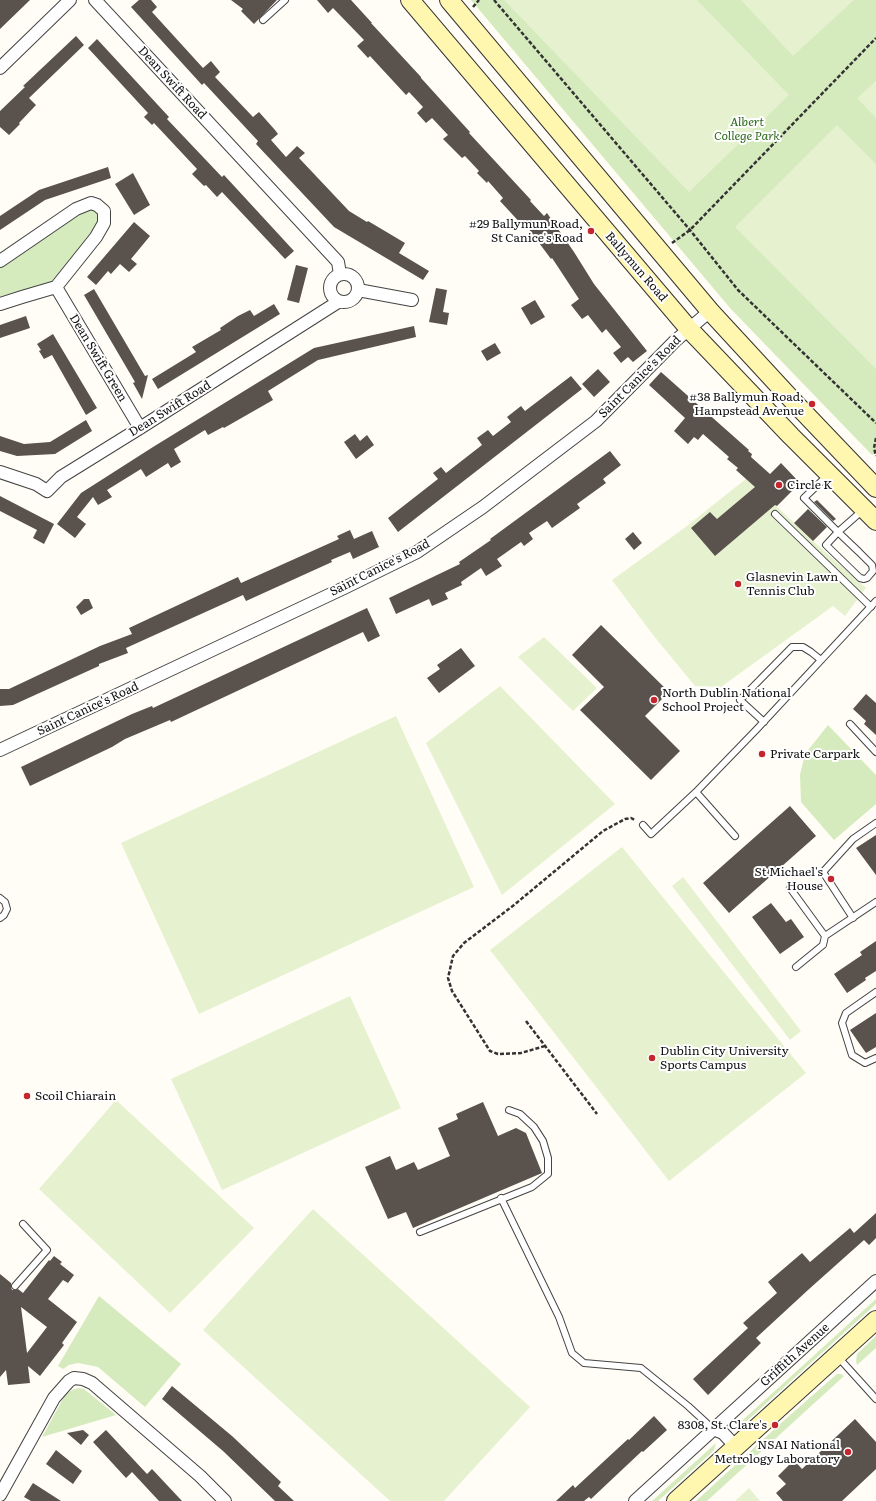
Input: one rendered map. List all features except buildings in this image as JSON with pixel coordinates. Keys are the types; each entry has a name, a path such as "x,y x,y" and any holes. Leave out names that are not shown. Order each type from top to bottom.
{"main road":[{"name":"Ballymun Road","path":"410,0 689,329 829,474 872,509"},
{"path":"450,0 710,311 876,488"},
{"path":"680,1500 876,1320"}],"street":[{"path":"0,68 70,0"},
{"name":"Dean Swift Road","path":"95,0 338,262 340,274"},
{"path":"0,261 76,209 91,203 97,204 104,211 104,223 96,237 56,288 0,304"},
{"path":"340,274 349,275 357,282 357,294 350,302 338,302 331,295 329,289 330,284 333,279 340,274"},
{"name":"Dean Swift Green","path":"56,288 140,428"},
{"path":"358,290 412,300"},
{"name":"Dean Swift Road","path":"0,472 36,484 47,491 61,477 338,302"},
{"name":"Saint Canice's Road","path":"0,750 417,552 483,507 596,421 689,329 710,311"},
{"name":"Griffith Avenue","path":"635,1501 876,1281"},
{"path":"0,1495 54,1398 69,1381 74,1378 83,1379 92,1383 200,1476 225,1501"},
{"path":"714,1429 723,1433 736,1447"}],"lane":[{"path":"263,20 285,0"},
{"path":"829,474 804,498 838,532 872,564 873,571 867,578 860,578 826,545 838,532 872,509"},
{"path":"775,514 870,607"},
{"path":"643,824 651,834 696,792 764,722 876,601"},
{"path":"764,722 740,700 792,647 803,647 820,660"},
{"path":"850,724 876,752"},
{"path":"696,792 735,836"},
{"path":"853,918 823,872 853,839 876,823"},
{"path":"790,888 825,936"},
{"path":"0,898 5,902 7,910 0,918"},
{"path":"796,967 823,945 825,936 876,902"},
{"path":"876,992 846,1013 842,1024 852,1055 865,1063 876,1058"},
{"path":"420,1232 532,1186 548,1174 548,1158 543,1141 530,1123 520,1114 509,1110"},
{"path":"500,1198 559,1317 572,1352 584,1363 641,1368 714,1429"},
{"path":"14,1286 47,1250 23,1224"},
{"path":"837,1356 876,1399"}],"path":[{"path":"472,8 479,0"},
{"path":"494,0 690,230 738,290 876,423"},
{"path":"672,243 690,230 876,38"},
{"path":"876,438 874,448 876,456"},
{"path":"545,1046 521,1053 498,1054 490,1051 452,991 448,978 452,956 464,943 514,906 603,831 625,819 632,818 643,824"},
{"path":"526,1021 597,1114"}],"green space":[{"name":"Albert College Park","path":"471,0 876,0 876,453 872,455 730,308"},
{"path":"504,0 697,0 789,95 689,192"},
{"path":"741,0 854,0 793,56"},
{"path":"876,81 876,118 857,98"},
{"path":"837,125 876,164 876,369 735,227"},
{"path":"101,200 107,205 107,213 95,236 52,281 21,293 0,298 0,257 91,201"},
{"name":"Glasnevin Lawn Tennis Club","path":"747,478 813,541 866,588 845,616 833,606 721,687 695,686 653,635 612,580 683,529"},
{"path":"544,637 597,688 573,711 518,657"},
{"path":"500,686 615,804 502,895 426,743"},
{"path":"396,716 474,887 199,1014 121,843"},
{"path":"828,725 876,775 876,804 834,840 801,802 800,775 805,754"},
{"path":"622,847 806,1073 669,1181 490,950"},
{"path":"683,877 801,1031 790,1040 672,886"},
{"path":"350,996 401,1108 222,1190 171,1079"},
{"path":"116,1100 254,1228 170,1313 39,1189"},
{"path":"313,1209 530,1407 444,1501 390,1501 203,1330"},
{"path":"99,1296 181,1364 145,1407 98,1367 78,1363 69,1365 63,1369 58,1366"},
{"path":"876,1299 876,1304 739,1428 734,1428"},
{"path":"876,1336 876,1348 857,1365 857,1354"},
{"path":"837,1374 844,1376 707,1501 696,1501 780,1424"},
{"path":"79,1388 84,1389 116,1415 42,1437 65,1395 72,1390"},
{"path":"716,1443 714,1450 709,1455 658,1501 652,1501"},
{"path":"749,1488 760,1501 735,1501"}],"place":[{"name":"#29 Ballymun Road, St Canice's Road","path":"591,231"},
{"name":"#38 Ballymun Road, Hampstead Avenue","path":"812,404"},
{"name":"Circle K","path":"779,485"},
{"name":"Glasnevin Lawn Tennis Club","path":"738,584"},
{"name":"North Dublin National School Project","path":"654,700"},
{"name":"Private Carpark","path":"762,754"},
{"name":"St Michael's House","path":"831,879"},
{"name":"Dublin City University Sports Campus","path":"652,1058"},
{"name":"Scoil Chiarain","path":"27,1096"},
{"name":"8308, St. Clare's","path":"775,1425"},
{"name":"NSAI National Metrology Laboratory","path":"848,1452"}]}
